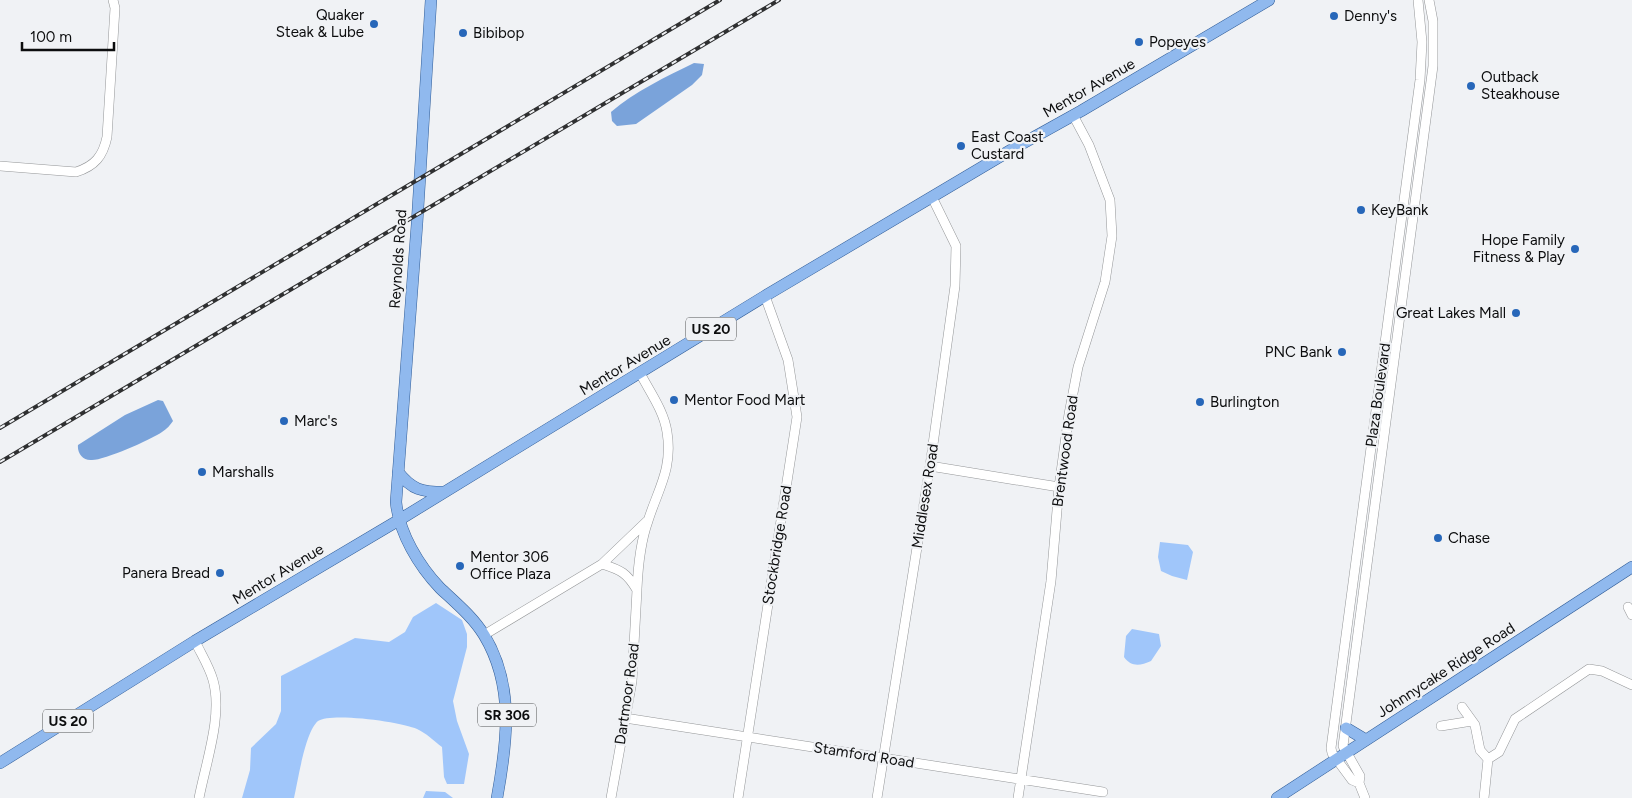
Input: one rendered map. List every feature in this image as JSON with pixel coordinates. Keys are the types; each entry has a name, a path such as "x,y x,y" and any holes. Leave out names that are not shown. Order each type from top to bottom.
{"main road":[{"name":"Mentor Avenue","path":"0,763 195,642 399,520 765,296 1269,0"},
{"name":"Reynolds Road","path":"399,520 396,502 398,472 434,2"},
{"path":"398,472 406,482 415,488 429,492 444,492"},
{"name":"SR 306","path":"399,520 405,535 427,574 461,607 484,635 496,660 504,692 507,739 497,798"},
{"name":"Johnnycake Ridge Road","path":"1277,798 1632,567"},
{"path":"1346,728 1366,740"}],"street":[{"path":"0,166 76,172 96,162 105,148 107,137 115,8 113,0"},
{"name":"Plaza Boulevard","path":"1336,759 1331,748 1420,80 1422,42 1418,0"},
{"name":"Plaza Boulevard","path":"1346,752 1343,746 1433,66 1433,21 1429,0"},
{"name":"Brentwood Road","path":"1018,798 1051,582 1059,487 1069,414 1076,376 1106,282 1112,236 1110,200 1090,145 1073,115"},
{"name":"Middlesex Road","path":"878,798 956,286 956,246 932,197"},
{"name":"Stockbridge Road","path":"738,798 797,417 788,360 765,296"},
{"name":"Dartmoor Road","path":"611,798 634,663 638,569 648,521 665,477 668,442 667,430 661,414 640,373"},
{"path":"930,466 1059,487"},
{"path":"484,635 602,564 648,521"},
{"path":"602,564 621,570 630,578 637,590"},
{"path":"195,642 213,680 217,707 216,720 199,798"},
{"path":"1488,759 1499,752 1515,718 1590,669 1602,671 1632,685"},
{"path":"1462,707 1478,734 1480,750 1488,759 1484,798"},
{"name":"Stamford Road","path":"625,718 1103,792"},
{"path":"1441,726 1472,721"},
{"path":"1346,752 1360,776 1359,783 1365,798"},
{"path":"1336,759 1352,780 1359,783"}],"shaded area":[{"path":"694,63 704,64 702,75 692,85 636,124 617,126 612,121 611,112 620,104 651,85"},
{"path":"158,400 163,401 173,421 164,431 107,457 89,460 81,456 78,451 78,445 125,415"},
{"path":"1160,542 1188,545 1193,552 1187,580 1161,571 1158,557"},
{"path":"436,603 462,620 467,634 467,647 453,701 457,721 469,754 464,784 447,784 444,777 442,747 420,731 409,726 383,721 337,717 325,718 318,721 313,727 306,746 294,798 242,798 250,770 251,748 276,724 281,711 281,676 355,638 389,642 405,632 413,617"},
{"path":"1132,629 1159,634 1161,646 1151,661 1136,665 1130,663 1124,657 1126,636"},
{"path":"426,791 445,792 453,798 423,798"}],"railway":[{"path":"0,428 720,0"},
{"path":"0,462 779,0"}],"place":[{"name":"Denny's","path":"1334,16"},
{"name":"Quaker Steak & Lube","path":"374,24"},
{"name":"Bibibop","path":"463,33"},
{"name":"Popeyes","path":"1139,42"},
{"name":"Outback Steakhouse","path":"1471,86"},
{"name":"East Coast Custard","path":"961,146"},
{"name":"KeyBank","path":"1361,210"},
{"name":"Hope Family Fitness & Play","path":"1575,249"},
{"name":"Great Lakes Mall","path":"1516,313"},
{"name":"PNC Bank","path":"1342,352"},
{"name":"Mentor Food Mart","path":"674,400"},
{"name":"Burlington","path":"1200,402"},
{"name":"Marc's","path":"284,421"},
{"name":"Marshalls","path":"202,472"},
{"name":"Chase","path":"1438,538"},
{"name":"Mentor 306 Office Plaza","path":"460,566"},
{"name":"Panera Bread","path":"220,573"}]}
